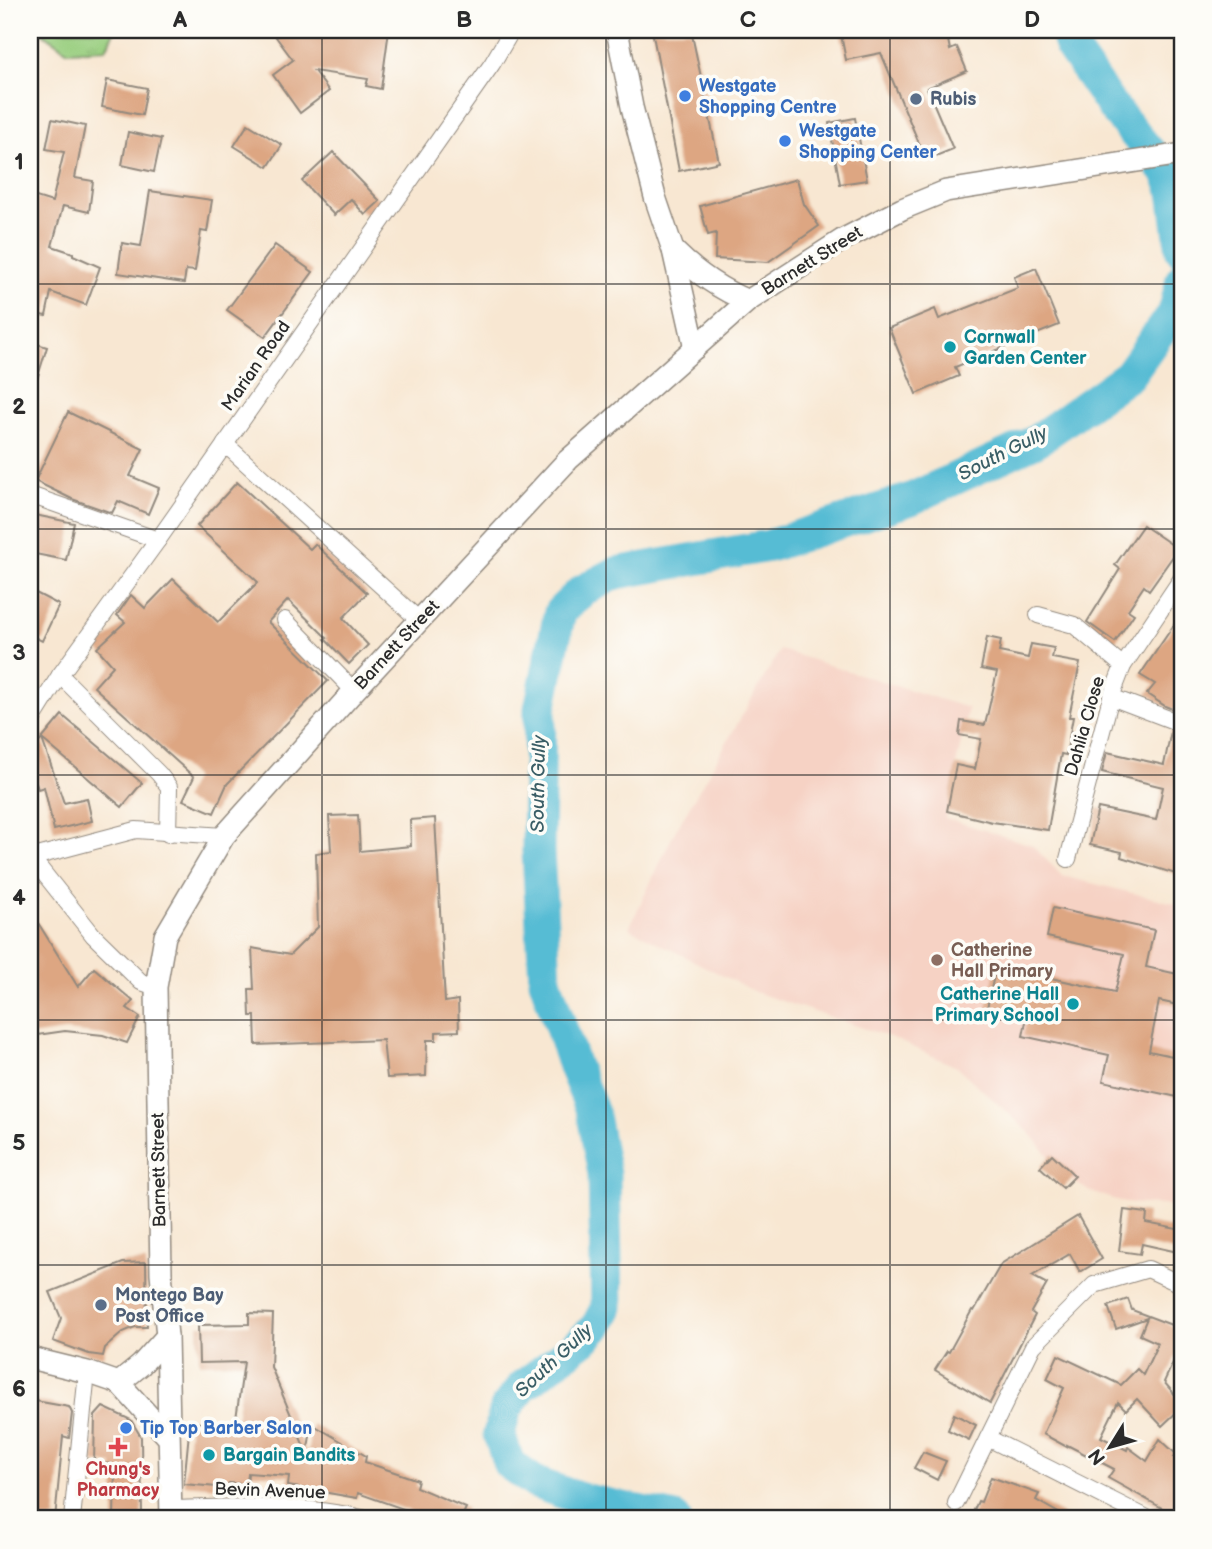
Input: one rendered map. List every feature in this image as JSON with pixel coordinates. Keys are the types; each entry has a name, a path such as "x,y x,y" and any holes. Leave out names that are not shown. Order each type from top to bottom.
{"main road":[{"path":"617,30 632,107 673,250 695,348"},
{"name":"Barnett Street","path":"171,1514 167,1436 167,1336 161,1273 156,987 165,936 224,836 568,460 748,301 842,240 902,209 946,191 1182,154"},
{"path":"673,250 694,271 722,290 748,301"},
{"path":"119,1383 141,1365 167,1336"},
{"path":"30,1358 119,1383 167,1436"}],"street":[{"name":"Marian Road","path":"30,723 60,675 492,64 512,30"},
{"path":"225,444 420,621"},
{"path":"30,495 158,540"},
{"name":"Dahlia Close","path":"1068,859 1111,697 1123,666 1182,578"},
{"path":"1038,615 1074,625 1123,666"},
{"path":"285,620 354,691"},
{"path":"60,675 169,787 168,834"},
{"path":"1111,697 1182,724"},
{"path":"156,987 141,982 93,935 30,855 136,830 224,836"},
{"path":"956,1503 1033,1346 1094,1285 1149,1269 1182,1285"},
{"path":"72,1519 87,1372"},
{"path":"988,1437 1149,1519"},
{"name":"Bevin Avenue","path":"171,1514 259,1506 310,1515 342,1513 366,1519"}],"shaded area":[{"name":"Catherine Hall Primary","path":"780,650 968,708 945,818 1032,845 1062,876 1182,905 1182,1206 1125,1203 1091,1192 1066,1177 1031,1134 957,1067 890,1037 755,992 629,928 673,835"}],"green space":[{"path":"38,30 115,30 106,49 68,51"}],"building":[{"path":"284,30 389,30 381,89 366,86 368,79 314,71 329,91 300,113 273,75 293,60 276,37"},
{"name":"Westgate Shopping Centre","path":"652,30 691,30 719,162 679,171"},
{"path":"840,30 946,30 950,50 957,47 967,71 927,88 953,149 926,160 881,53 846,60"},
{"path":"107,80 147,88 142,115 102,107"},
{"path":"855,118 867,180 840,184 829,123"},
{"path":"52,119 85,126 75,178 93,181 89,212 63,206 52,246 100,267 86,305 51,292 46,316 30,313 30,195 52,202 64,152 46,149"},
{"path":"248,124 282,145 268,167 234,146"},
{"path":"128,132 161,139 154,172 122,165"},
{"path":"333,152 380,201 365,215 351,199 334,215 302,181"},
{"path":"797,179 804,204 819,226 768,262 715,259 716,233 708,235 700,206"},
{"path":"150,191 212,200 207,232 201,231 195,271 186,270 184,283 118,273 122,243 141,246"},
{"path":"275,245 313,272 265,337 227,310"},
{"name":"Cornwall Garden Center","path":"1036,268 1059,325 955,367 959,376 916,394 889,328 935,309 939,319 1018,288 1014,277"},
{"path":"30,342 47,347 33,392 30,391"},
{"path":"68,412 143,449 130,476 159,488 148,514 118,501 112,513 72,499 35,481"},
{"path":"237,482 310,549 315,544 367,593 343,618 368,645 349,664 288,600 268,622 328,681 227,784 214,813 183,800 194,777 94,687 113,666 97,648 125,622 117,615 131,595 145,608 173,579 218,622 258,582 197,526"},
{"path":"30,514 74,523 66,560 30,553"},
{"path":"1143,525 1178,549 1149,590 1144,586 1128,610 1134,614 1115,642 1087,622 1120,569 1115,565"},
{"path":"30,590 59,605 42,641 30,635"},
{"path":"1182,613 1182,713 1147,694 1155,684 1140,675"},
{"path":"987,637 1001,640 999,652 1028,658 1031,644 1054,648 1052,658 1080,663 1069,717 1073,717 1066,755 1061,754 1048,830 992,822 947,811 956,765 975,769 981,739 959,735 961,721 985,725 997,672 981,669"},
{"path":"62,715 142,783 122,807 42,739"},
{"path":"1171,731 1182,734 1182,876 1121,857 1122,852 1090,845 1098,808 1156,820 1163,787 1102,772 1107,752 1164,765"},
{"path":"42,739 64,803 87,798 92,821 54,830 44,787 38,789 30,765 30,754"},
{"path":"358,815 360,851 411,846 410,820 435,818 445,1002 458,1000 459,1031 436,1032 436,1040 427,1040 426,1076 387,1078 383,1040 256,1045 255,1016 250,1016 249,989 254,989 252,948 290,955 318,927 316,853 331,851 329,816"},
{"name":"Catherine Hall Primary School","path":"1053,908 1154,930 1146,967 1182,975 1182,1006 1159,1001 1149,1051 1182,1058 1182,1098 1103,1081 1109,1055 1023,1036 1027,1017 987,1008 996,966 1115,992 1124,954 1047,937"},
{"path":"30,910 78,987 94,968 133,1001 127,1008 140,1017 127,1043 103,1035 65,1031 30,1036"},
{"path":"1052,1154 1075,1176 1063,1188 1040,1167"},
{"path":"1124,1210 1147,1213 1146,1223 1182,1230 1182,1253 1142,1244 1140,1254 1119,1251"},
{"path":"1078,1216 1102,1259 1080,1272 1070,1254 1032,1276 1047,1284 1031,1312 1035,1315 990,1403 935,1370 947,1351 949,1352 1001,1264"},
{"name":"Montego Bay Post Office","path":"146,1262 147,1327 135,1327 123,1332 105,1348 103,1356 89,1354 53,1341 61,1318 50,1292 123,1263"},
{"path":"1128,1299 1132,1310 1182,1329 1182,1343 1164,1382 1182,1403 1182,1407 1162,1426 1137,1399 1126,1410 1118,1402 1101,1437 1127,1450 1128,1447 1147,1461 1160,1439 1176,1454 1174,1457 1182,1461 1182,1519 1108,1478 1114,1469 1043,1434 1064,1388 1047,1379 1058,1355 1121,1385 1137,1369 1143,1375 1158,1343 1140,1335 1147,1318 1116,1329 1108,1306"},
{"path":"249,1313 273,1314 271,1367 307,1454 312,1424 366,1456 365,1462 418,1480 416,1487 466,1508 461,1519 432,1519 358,1493 357,1498 288,1486 289,1476 248,1473 247,1484 229,1483 228,1488 184,1484 190,1422 235,1426 244,1362 199,1363 198,1325 249,1324"},
{"path":"30,1400 69,1407 72,1413 69,1438 63,1436 55,1519 30,1519"},
{"path":"103,1407 131,1420 141,1437 142,1516 135,1516 135,1519 114,1519 113,1464 94,1463 95,1416"},
{"path":"954,1414 976,1425 969,1440 948,1430"},
{"path":"923,1452 946,1461 937,1480 914,1468"},
{"path":"991,1477 1039,1494 1036,1500 1069,1519 970,1519 978,1501 981,1502"}],"waterway":[{"name":"South Gully","path":"1065,30 1070,46 1110,104 1168,174 1174,191 1182,251"},
{"name":"South Gully","path":"675,1519 581,1499 536,1483 509,1464 499,1434 506,1408 523,1386 582,1341 597,1326 607,1307 604,1174 592,1110 545,980 538,851 540,709 560,612 582,591 616,573 769,546 911,499 1036,441 1129,375 1175,310 1182,279"}],"place":[{"name":"Westgate Shopping Centre","path":"685,96"},
{"name":"Rubis","path":"916,99"},
{"name":"Westgate Shopping Center","path":"785,141"},
{"name":"Cornwall Garden Center","path":"950,347"},
{"name":"Catherine Hall Primary","path":"937,960"},
{"name":"Catherine Hall Primary School","path":"1073,1004"},
{"name":"Montego Bay Post Office","path":"101,1305"},
{"name":"Tip Top Barber Salon","path":"126,1428"},
{"name":"Chung's Pharmacy","path":"118,1447"},
{"name":"Bargain Bandits","path":"209,1455"}]}
